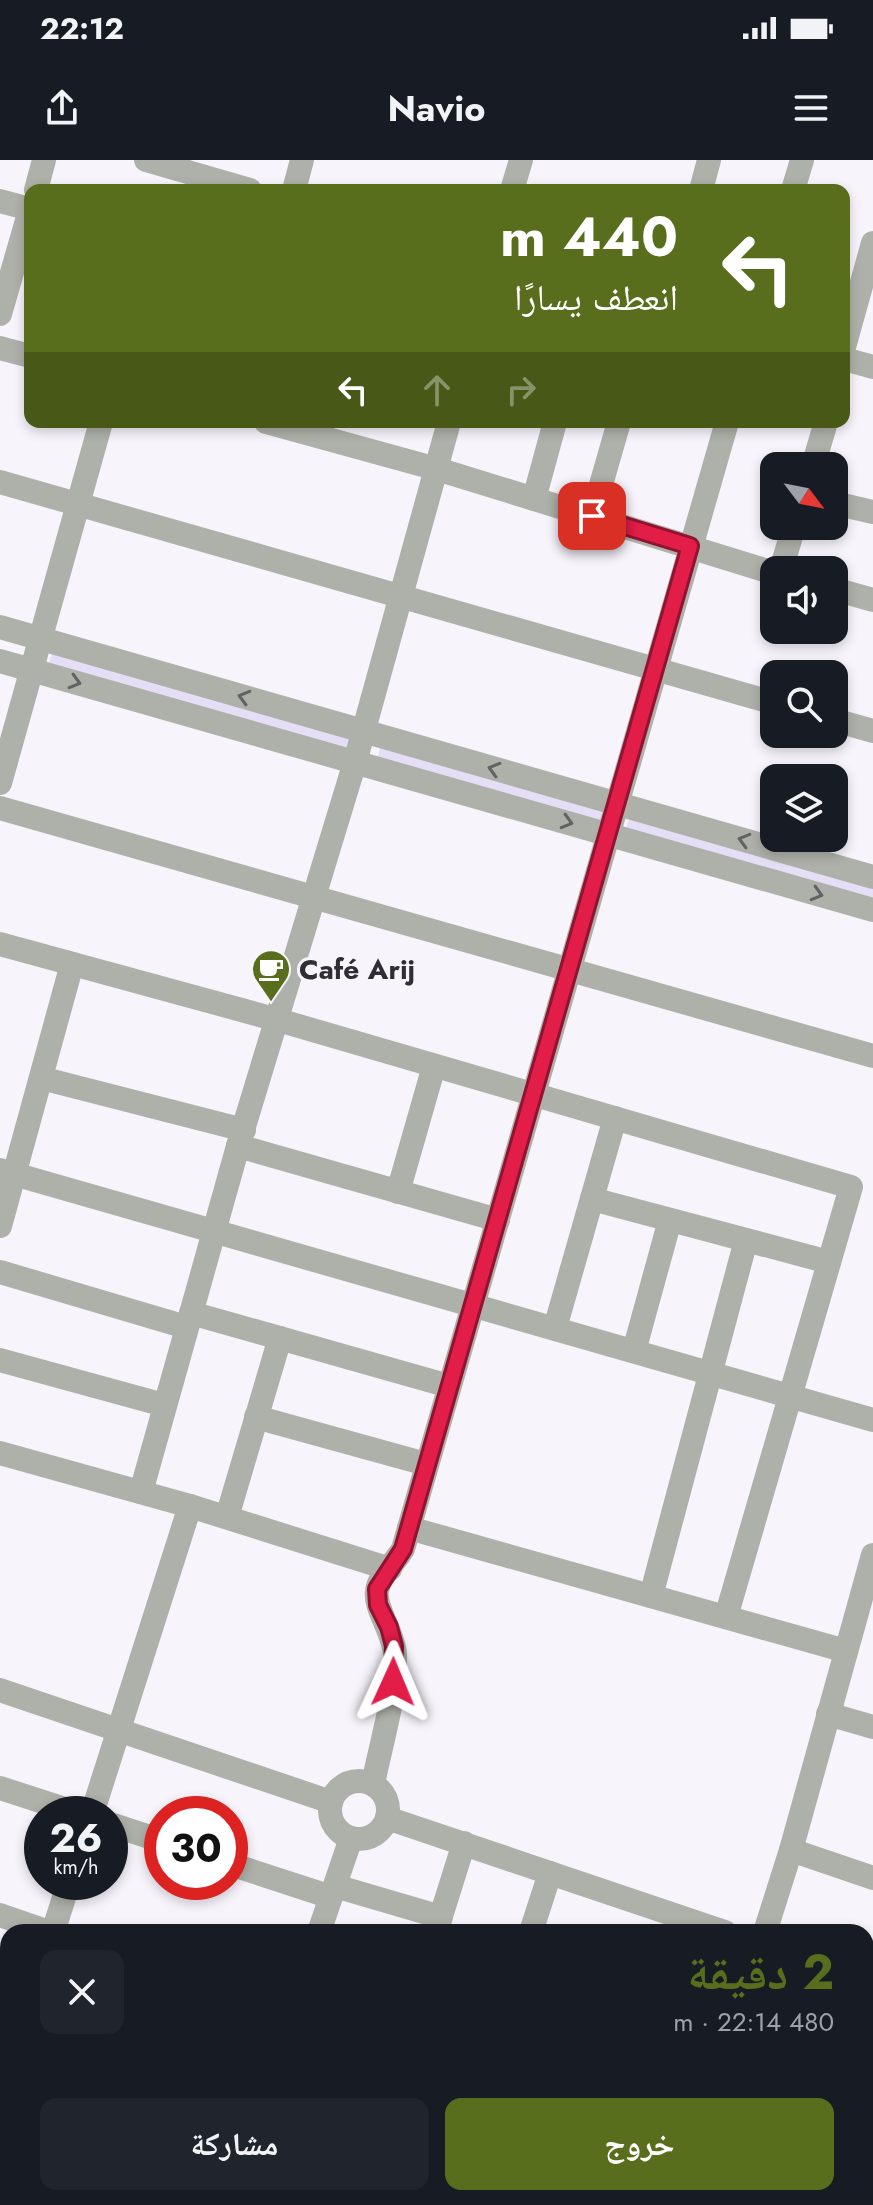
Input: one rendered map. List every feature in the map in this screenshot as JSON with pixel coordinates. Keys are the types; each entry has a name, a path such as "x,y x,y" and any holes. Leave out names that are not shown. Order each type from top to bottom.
{"street":[{"path":"38,184 44,160"},
{"path":"146,160 172,173 222,184"},
{"path":"296,184 302,160"},
{"path":"514,184 520,160"},
{"path":"703,184 709,160"},
{"path":"795,184 802,160"},
{"path":"0,201 24,208"},
{"path":"0,314 24,231"},
{"path":"850,325 873,243"},
{"path":"0,348 24,354"},
{"path":"850,361 873,367"},
{"path":"0,783 99,428"},
{"path":"288,428 437,469 760,568"},
{"path":"141,1492 241,1138 355,762 447,428"},
{"path":"534,499 553,428"},
{"path":"592,516 617,428"},
{"path":"373,1784 394,1669 392,1636 376,1597 380,1581 403,1549 725,428"},
{"path":"817,452 824,428"},
{"path":"0,482 760,699"},
{"path":"848,506 873,512"},
{"path":"848,593 873,600"},
{"path":"0,627 873,877"},
{"path":"0,661 873,910"},
{"path":"848,724 873,731"},
{"path":"0,808 873,1056"},
{"path":"0,944 278,1020 862,1190 829,1262 726,1617"},
{"path":"0,1226 7,1172 41,1078 72,964"},
{"path":"398,1192 434,1066"},
{"path":"41,1078 241,1138 398,1192 498,1220"},
{"path":"555,1328 615,1118"},
{"path":"7,1172 873,1420"},
{"path":"592,1199 829,1262"},
{"path":"634,1351 670,1220"},
{"path":"651,1596 746,1240"},
{"path":"0,1272 188,1320 280,1338 449,1386"},
{"path":"227,1517 280,1338"},
{"path":"0,1360 164,1405"},
{"path":"256,1417 426,1464"},
{"path":"0,1453 227,1517 390,1569"},
{"path":"98,1796 190,1506"},
{"path":"409,1528 846,1651"},
{"path":"768,1924 871,1568"},
{"path":"0,1690 331,1802"},
{"path":"828,1714 873,1727"},
{"path":"349,1782 373,1784 387,1800 384,1827 369,1838 351,1838 336,1828 330,1811 331,1802 335,1793 349,1782"},
{"path":"0,1788 25,1796"},
{"path":"387,1818 701,1924"},
{"path":"322,1924 351,1838"},
{"path":"248,1869 439,1924 464,1843"},
{"path":"791,1850 873,1878"},
{"path":"534,1924 550,1873"},
{"path":"54,1924 63,1900"},
{"path":"0,1915 27,1924"}],"shaded area":[{"path":"53,649 356,736 350,754 48,667"},
{"path":"381,744 604,807 600,822 377,760"},
{"path":"630,815 873,886 873,903 625,831"}],"place":[{"name":"Café Arij","path":"271,1003"}],"route":[{"path":"393,1682 394,1646 378,1605 377,1589 403,1549 690,546 592,516"}]}
